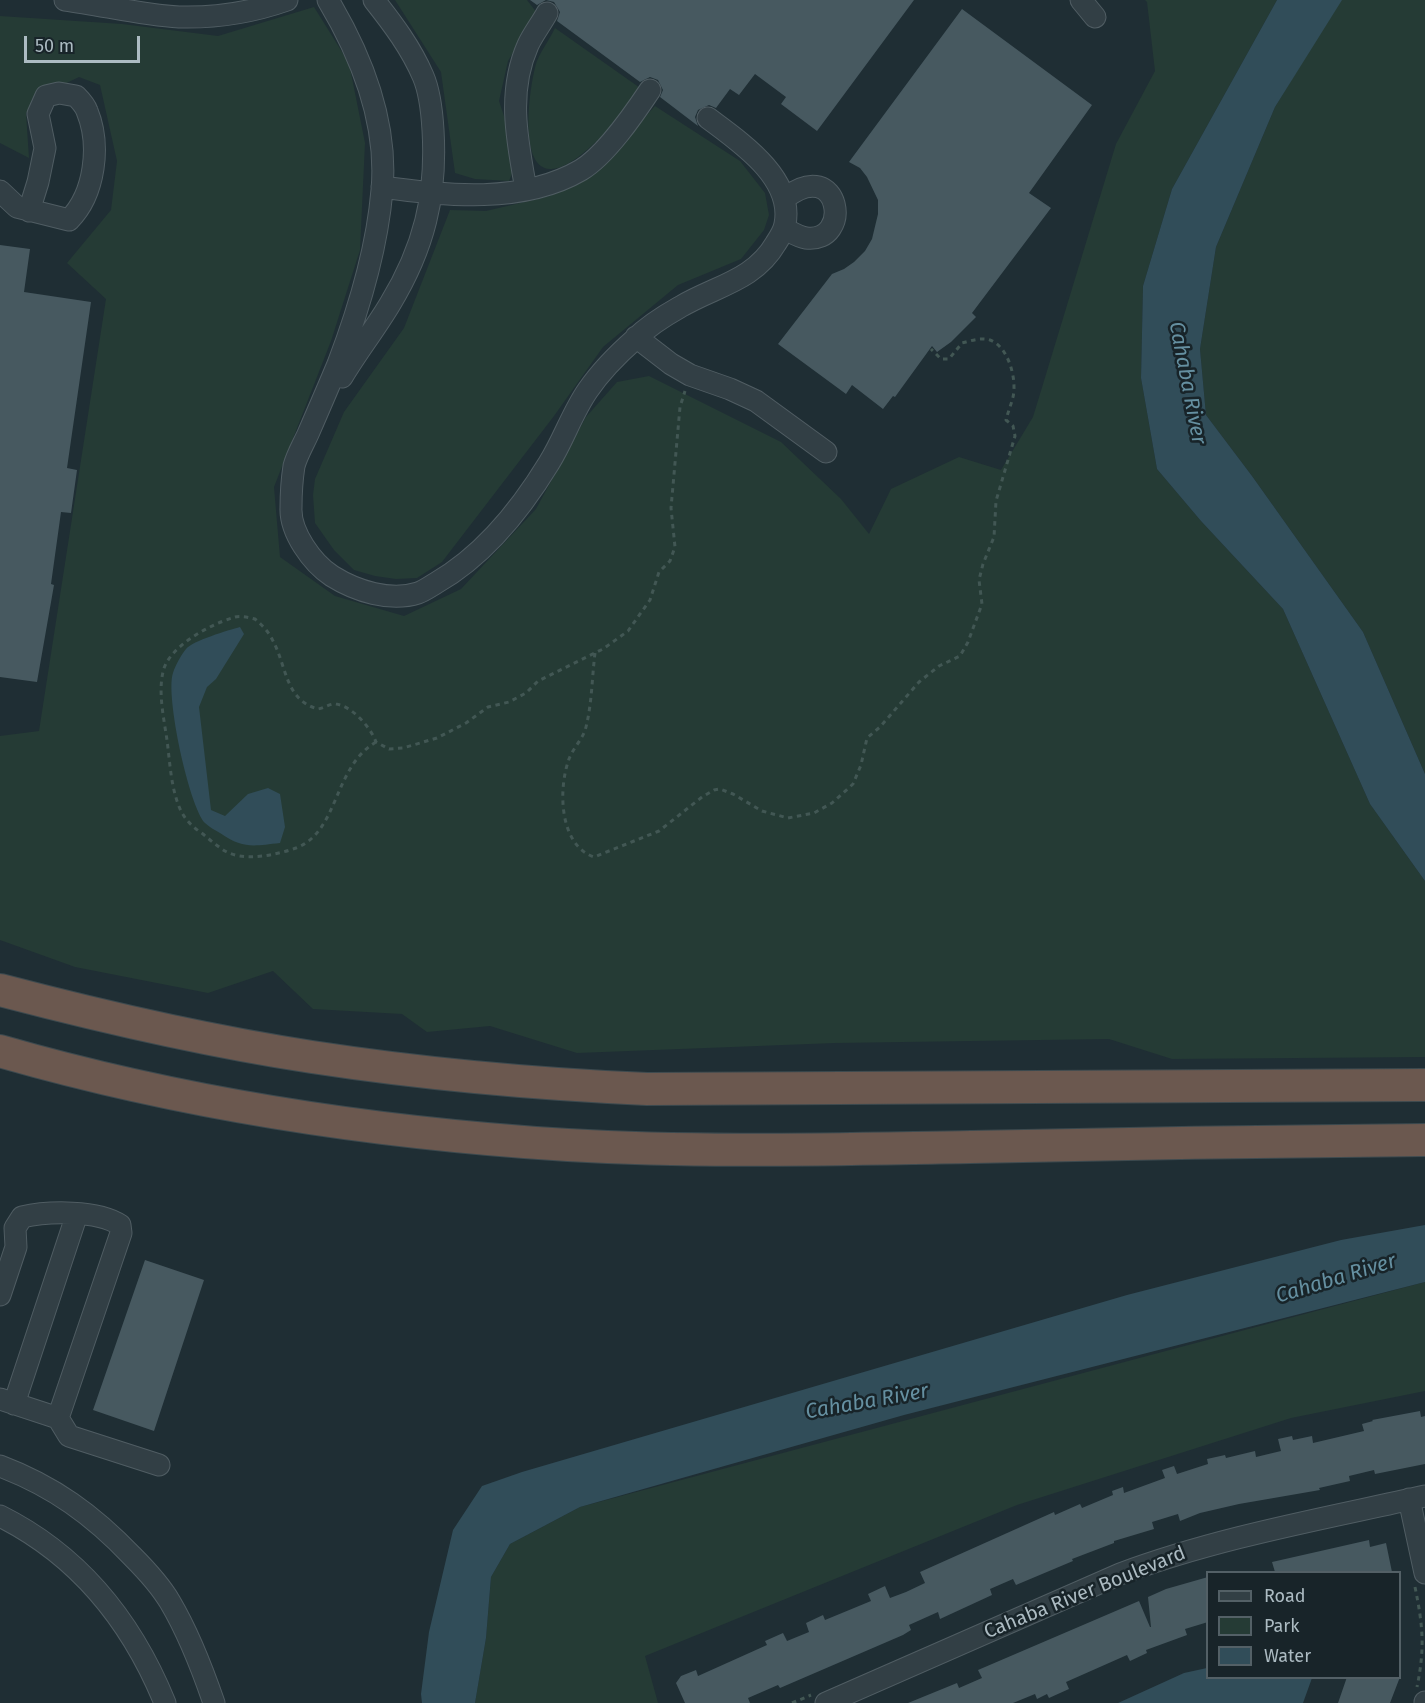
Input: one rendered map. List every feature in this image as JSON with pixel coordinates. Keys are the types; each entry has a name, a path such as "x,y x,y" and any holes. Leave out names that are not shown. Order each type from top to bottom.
{"highway":[{"path":"0,990 85,1012 219,1041 311,1057 518,1082 647,1089 1425,1085"},
{"path":"0,1051 184,1095 335,1121 465,1137 570,1145 746,1150 1425,1140"}],"street":[{"path":"72,0 179,16 216,16 266,8 287,0"},
{"path":"328,0 347,32 369,87 381,145 382,187 371,261 338,363 295,464 290,512 304,550 330,575 354,588 387,596 418,593 445,578 484,547 519,506 550,462 573,413 590,387 636,337 682,305 742,278 771,251 784,229 785,198 771,175 750,150 708,118"},
{"path":"314,420 390,304 411,265 425,229 432,194 434,150 432,113 424,79 406,42 374,0"},
{"path":"1081,0 1095,17"},
{"path":"526,189 517,136 516,86 520,66 529,43 547,13"},
{"path":"382,187 432,194 469,195 515,192 556,182 583,169 615,139 650,90"},
{"path":"0,191 17,207 29,211 69,220 80,210 88,191 93,162 93,137 87,110 76,96 60,93 46,96 38,114 45,148 29,211"},
{"path":"784,229 800,237 817,238 831,228 837,211 830,195 824,189 815,186 798,188 785,198"},
{"path":"636,337 670,364 690,375 756,401 826,452"},
{"path":"0,1295 16,1247 15,1228 22,1217 33,1214 88,1215 112,1220 120,1225 120,1233 58,1418"},
{"path":"77,1215 7,1402 58,1418 69,1436 159,1465"},
{"path":"0,1466 35,1481 69,1501 105,1527 142,1566 170,1602 198,1657 214,1703"},
{"path":"1417,1498 1419,1578"},
{"name":"Cahaba River Boulevard","path":"826,1703 852,1698 1120,1574 1157,1560 1237,1538 1417,1498"},
{"path":"0,1516 26,1530 61,1556 99,1593 146,1659 165,1703"}],"path":[{"path":"595,653 586,728 569,758 561,792 563,812 575,846 583,853 594,856 659,831 714,790 720,789 733,794 762,812 788,818 814,813 832,803 853,784 861,765 867,738 880,727 919,682 939,666 960,656 968,642 982,604 979,580 994,537 996,501 1015,436 1014,426 1006,420 1013,397 1014,376 1005,354 997,344 988,339 962,343 949,360 941,359 931,349"},
{"path":"376,742 362,753 350,769 337,792 327,820 308,842 295,848 262,856 241,856 226,852 192,826 182,813 175,795 162,706 163,670 168,659 180,646 200,633 233,617 255,619 273,641 288,684 300,701 318,710 333,703 339,704 359,717 373,733 376,742 389,749 437,738 466,723 488,707 509,702 525,693 538,681 595,653 628,631 650,600 659,572 670,561 675,547 671,508 680,407 690,375"},
{"path":"1419,1578 1423,1632 1421,1700"}],"green space":[{"path":"395,0 527,0 537,13 508,61 499,101 511,137 513,171 509,181 475,179 455,173 441,72"},
{"path":"1145,0 1277,0 1172,189 1143,286 1141,378 1157,469 1201,521 1283,609 1370,804 1425,881 1425,1057 1172,1059 1109,1039 835,1043 577,1053 490,1026 427,1032 402,1014 313,1009 273,971 208,993 75,967 0,940 0,736 39,731 106,299 67,263 111,210 117,161 100,85 79,77 40,96 26,113 29,158 0,143 0,16 122,24 218,36 314,7 349,63 365,143 360,250 331,341 274,487 280,557 335,596 404,616 461,589 536,509 586,417 617,382 649,376 781,442 841,499 869,534 891,489 959,457 1001,470 1033,417 1116,144 1155,71"},
{"path":"1340,0 1425,0 1425,774 1363,632 1206,415 1200,349 1216,247 1275,107"},
{"path":"555,28 643,90 587,150 561,167 550,169 540,165 533,155 528,122 534,71"},
{"path":"655,106 740,161 765,193 769,215 764,230 741,259 678,285 603,347 554,416 442,562 417,578 396,579 354,570 334,550 315,523 313,495 315,479 344,412 404,328 450,210 486,211 550,196 599,168"},
{"path":"1425,1282 1425,1391 1291,1418 1017,1505 645,1656 658,1703 475,1703 486,1638 491,1577 510,1544 580,1507"}],"water":[{"name":"Cahaba River","path":"1277,0 1342,0 1275,107 1216,247 1200,349 1206,415 1363,632 1425,774 1425,881 1370,804 1283,609 1201,521 1157,469 1141,378 1143,286 1172,189"},
{"path":"240,627 244,634 216,679 207,687 199,707 211,810 225,816 248,794 268,788 280,794 285,827 280,843 242,844 205,823 192,795 175,726 171,685 174,670 182,654 195,643"},
{"name":"Cahaba River","path":"1425,1225 1425,1282 904,1415 580,1507 510,1544 491,1577 486,1638 475,1703 422,1703 421,1694 429,1632 453,1530 482,1486 522,1472 1127,1295 1341,1240"},
{"path":"1206,1668 1206,1679 1312,1679 1303,1703 1118,1703 1184,1673"}],"building":[{"path":"530,0 546,0 537,5"},
{"path":"546,0 914,0 817,131 781,104 786,97 755,74 739,95 730,89 716,108 709,105 698,110 695,117 698,126 660,97 663,90 658,80 650,77 640,82 557,21 560,12 554,2"},
{"path":"962,9 1092,105 1029,193 1051,208 972,313 976,317 951,342 937,352 932,346 895,397 893,396 883,409 852,385 846,394 778,344 832,274 854,262 865,251 872,239 878,214 878,200 867,177 860,168 849,162"},
{"path":"0,245 30,249 24,292 91,302 67,468 77,470 71,513 61,512 51,584 54,585 37,682 0,677"},
{"path":"145,1260 204,1280 154,1431 93,1410"},
{"path":"1420,1411 1421,1417 1425,1416 1425,1464 1375,1474 1374,1470 1349,1476 1350,1481 1319,1488 1320,1490 1239,1504 1200,1513 1180,1521 1178,1514 1152,1522 1154,1529 1114,1541 1114,1543 1072,1559 1073,1561 1016,1585 1013,1579 990,1589 992,1595 940,1619 938,1612 909,1625 911,1630 903,1635 780,1688 778,1685 748,1698 750,1703 685,1703 676,1683 681,1676 696,1670 698,1676 767,1645 765,1641 783,1633 787,1641 809,1632 806,1623 823,1615 825,1620 871,1601 868,1594 885,1586 890,1598 906,1592 925,1583 920,1572 1054,1512 1055,1515 1080,1504 1082,1508 1113,1495 1112,1491 1123,1487 1124,1493 1165,1478 1162,1470 1174,1466 1177,1474 1208,1464 1207,1459 1225,1455 1226,1458 1255,1451 1256,1457 1281,1451 1278,1439 1292,1436 1293,1440 1312,1436 1313,1443 1364,1431 1362,1424 1372,1420"},
{"path":"1369,1540 1370,1547 1386,1543 1392,1571 1275,1571 1272,1562"},
{"path":"1206,1578 1206,1623 1185,1629 1187,1635 1146,1650 1147,1653 1130,1661 1127,1655 1066,1682 1069,1689 1049,1698 1047,1694 1037,1699 1035,1694 1013,1703 908,1703 957,1683 959,1688 982,1678 978,1670 1139,1601 1151,1627 1148,1597 1166,1589"},
{"path":"1346,1679 1399,1679 1390,1703 1338,1703"}]}
